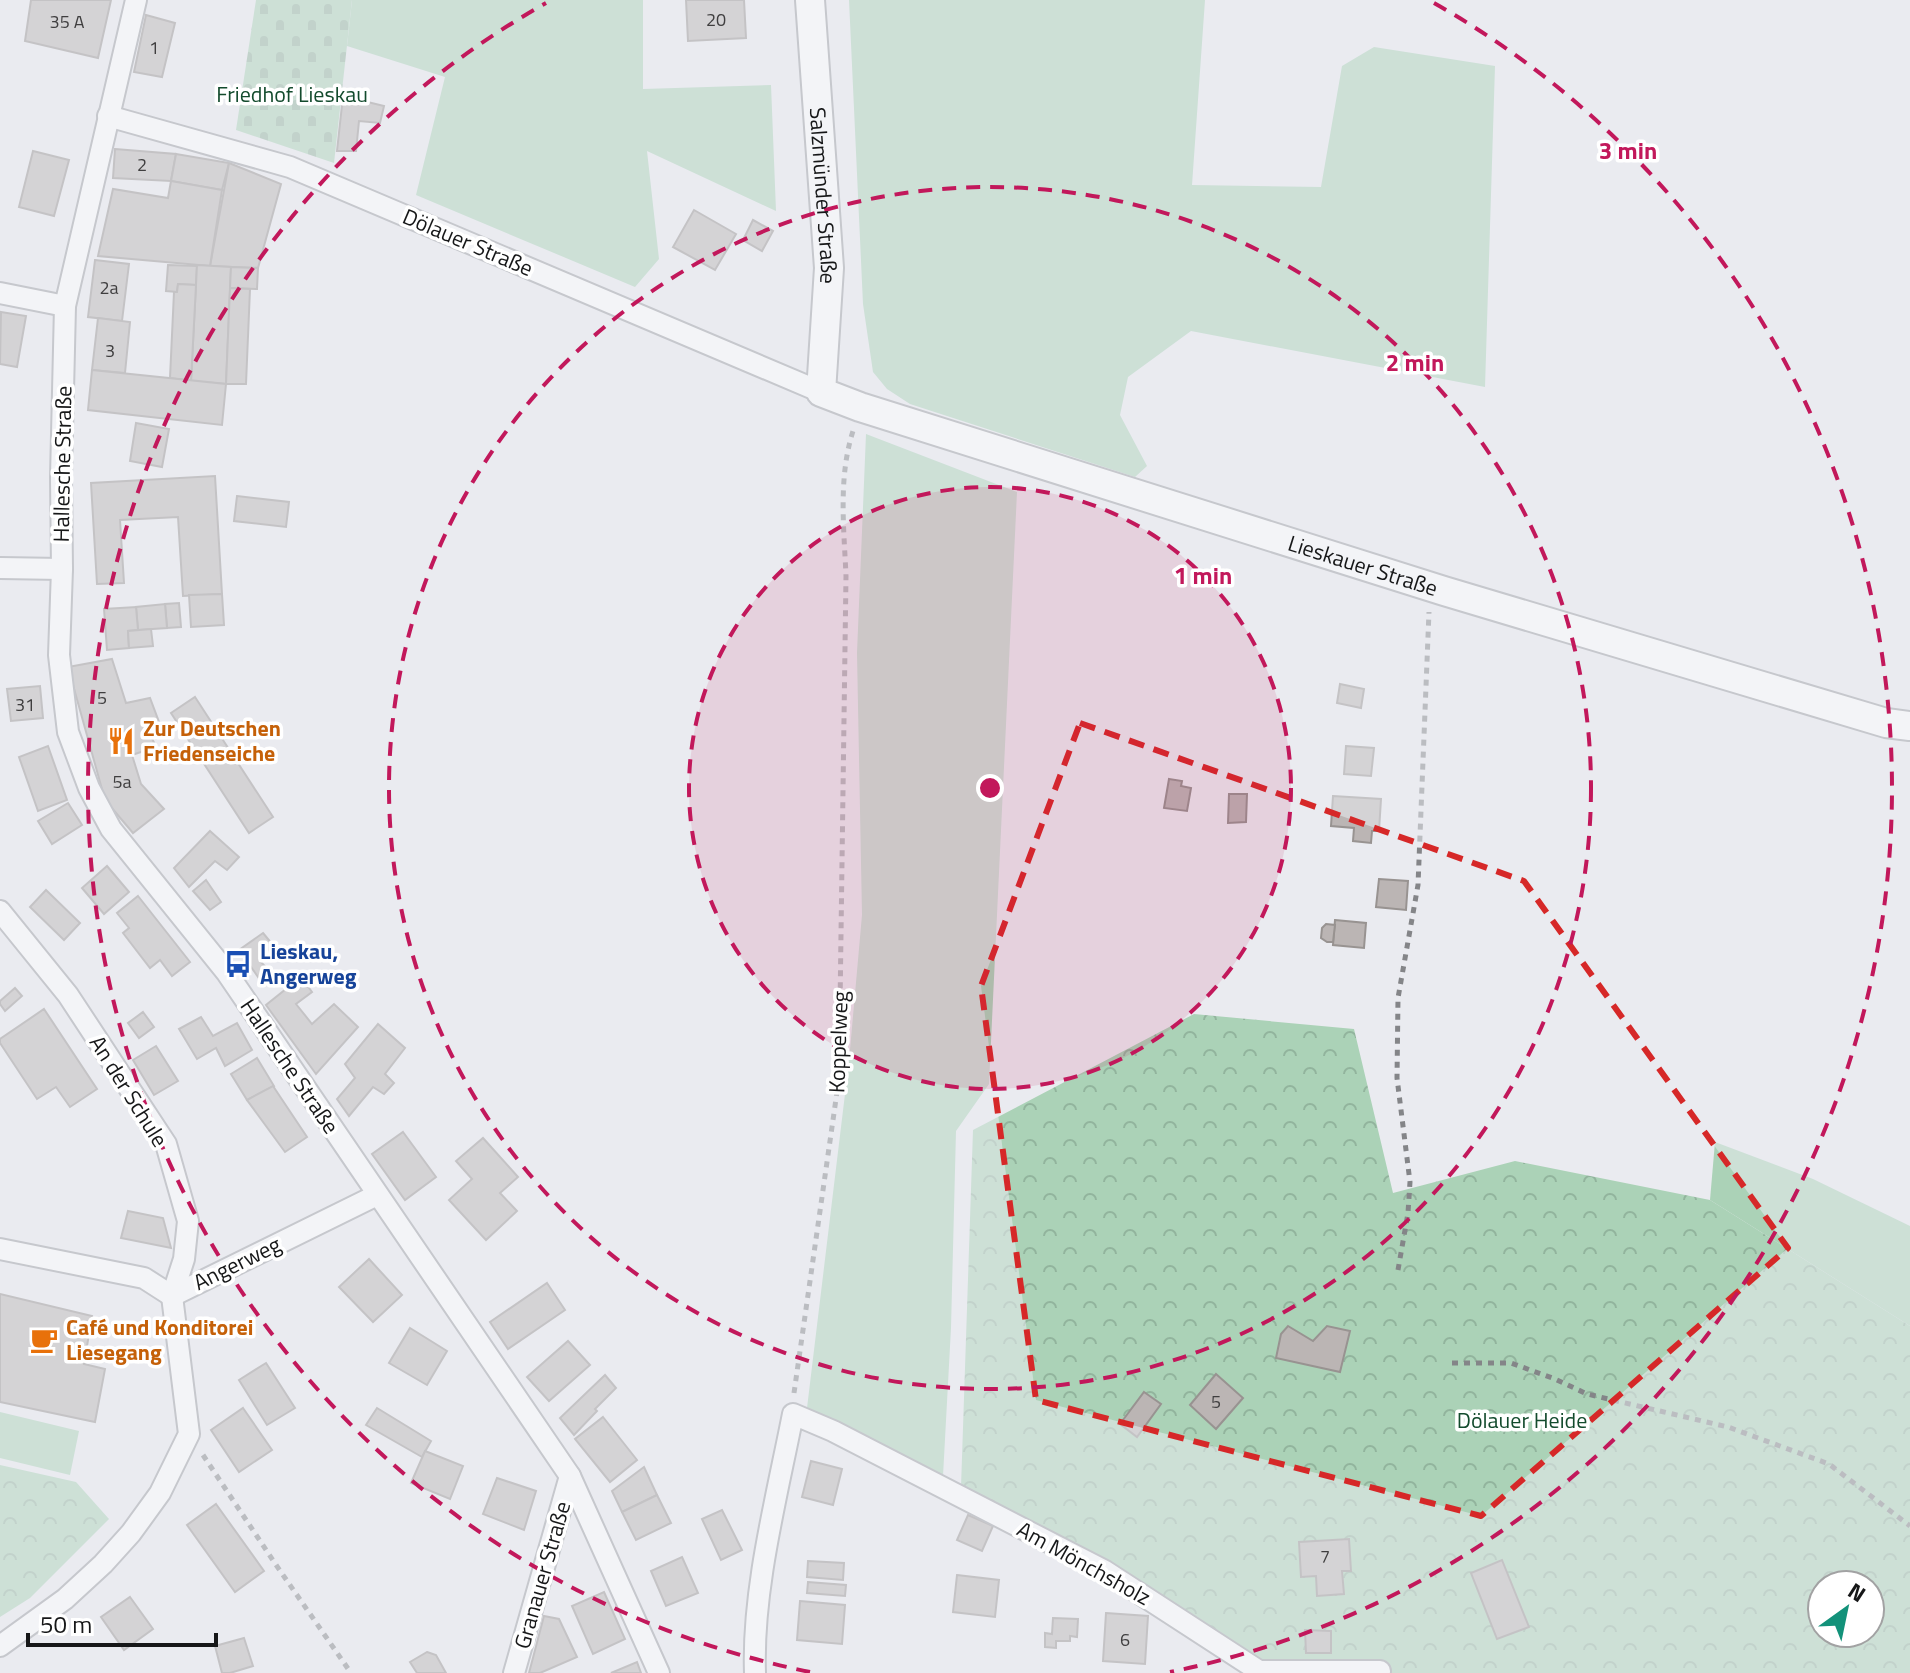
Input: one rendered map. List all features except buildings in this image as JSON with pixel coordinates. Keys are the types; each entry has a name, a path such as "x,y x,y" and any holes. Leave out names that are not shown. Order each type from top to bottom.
{"street":[{"name":"Hallesche Straße","path":"136,0 65,306 59,655 68,732 89,788 111,829 227,973 570,1476 659,1673"},
{"name":"Salzmünder Straße","path":"810,0 829,268 821,392"},
{"name":"Dölauer Straße","path":"108,116 290,167 821,392"},
{"path":"0,293 65,306"},
{"name":"Lieskauer Straße","path":"821,392 860,407 1432,587 1871,718 1910,726"},
{"path":"0,568 62,569"},
{"name":"An der Schule","path":"0,911 68,995 166,1144 188,1221 184,1259 172,1296"},
{"name":"Angerweg","path":"0,1249 144,1278 172,1296 377,1195"},
{"path":"0,1646 65,1599 131,1533 160,1493 189,1434 172,1296"},
{"path":"755,1673 754,1643 766,1551 793,1414"},
{"name":"Am Mönchsholz","path":"793,1414 833,1431 1105,1571 1259,1671 1380,1671"},
{"name":"Granauer Straße","path":"514,1673 570,1476"}],"path":[{"name":"Koppelweg","path":"793,1414 839,1078 846,576 843,494 850,438 860,407"},
{"path":"1398,1270 1410,1182 1397,1078 1398,998 1418,885 1427,703 1427,631 1432,587"},
{"path":"1452,1363 1511,1363 1587,1394 1728,1427 1829,1464 1910,1526"},
{"path":"189,1434 351,1673"}],"highlighted area":[{"path":"1080,723 1524,881 1788,1248 1481,1516 1036,1400 981,986"}],"green space":[{"name":"Friedhof Lieskau","path":"256,0 352,0 334,163 236,130"},
{"path":"352,0 643,0 643,89 771,85 776,211 647,151 659,259 635,287 416,195 445,77 347,46"},
{"path":"849,0 1205,0 1192,185 1321,187 1342,66 1374,47 1495,66 1485,387 1191,331 1128,377 1120,415 1147,466 1135,477 910,404 887,389 873,372 863,304"},
{"path":"866,434 1017,492 989,1084 956,1131 951,1328 943,1476 807,1408 849,1061 862,915 857,653"},
{"name":"Dölauer Heide","path":"1194,1014 1354,1029 1393,1193 1515,1161 1710,1200 1910,1326 1910,1673 1247,1673 961,1487 973,1130"},
{"path":"1715,1142 1813,1179 1910,1226 1910,1326 1710,1200"},
{"path":"0,1412 79,1431 70,1475 0,1458"},
{"path":"0,1465 76,1482 109,1519 30,1598 0,1617"}],"place":[{"name":"Zur Deutschen Friedenseiche","path":"121,741"},
{"name":"Lieskau, Angerweg","path":"238,964"},
{"name":"Café und Konditorei Liesegang","path":"44,1340"}]}
